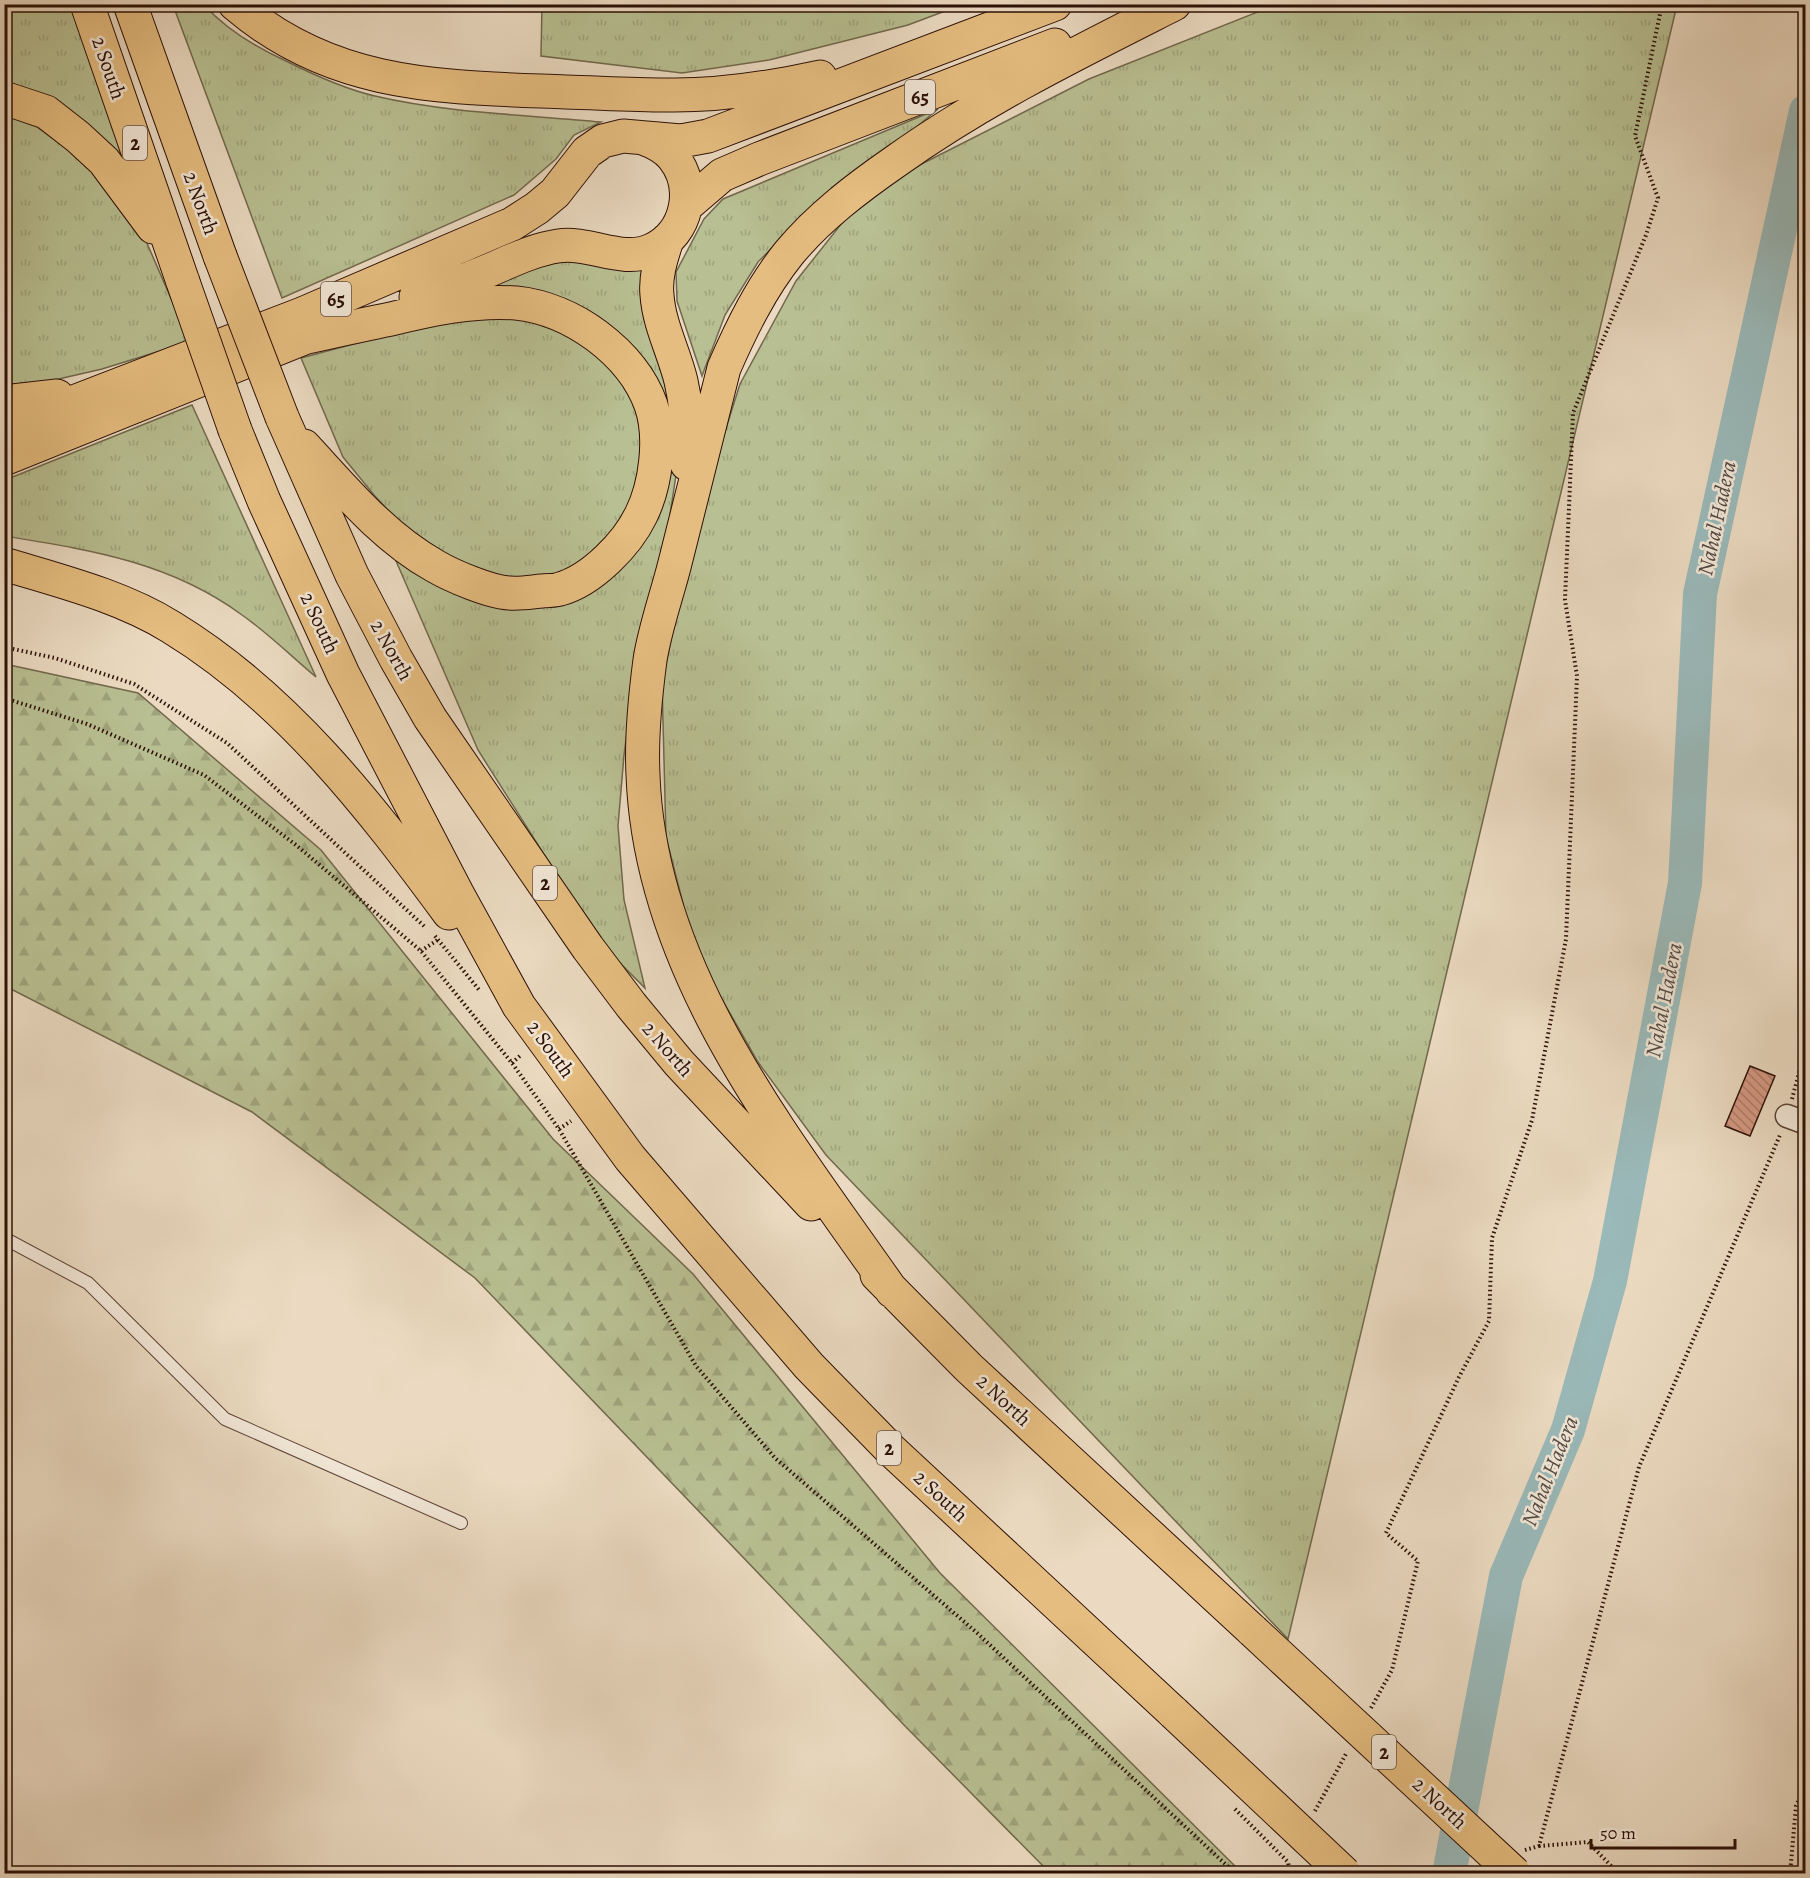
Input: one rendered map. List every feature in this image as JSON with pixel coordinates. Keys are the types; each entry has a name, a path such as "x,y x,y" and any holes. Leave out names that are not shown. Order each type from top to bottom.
{"highway":[{"name":"2 South","path":"87,4 235,430 264,501 343,674 457,894 519,1005 630,1158 809,1366 890,1449 1345,1874"},
{"name":"2 North","path":"130,4 220,256 285,423 352,575 430,718 588,948 679,1063 892,1291 969,1368 1253,1630 1516,1863"},
{"path":"235,4 255,21 298,47 338,64 387,78 468,88 668,96 720,93 793,83 924,53"},
{"name":"65","path":"4,429 302,314 512,224 537,208 555,192 587,152 603,141 623,136 681,141 708,136 1055,4"},
{"name":"65","path":"4,459 299,339 530,254 558,246 600,249 617,255 635,255 652,250 667,240 680,224 687,205 722,175 1161,4"},
{"path":"892,1291 745,1077 710,1015 683,956 661,889 648,829 643,776 644,718 651,657 724,368 743,325 763,290 790,253 818,222 858,188 925,140 981,104 1174,4"},
{"path":"4,98 46,112 104,161 149,221 181,277"},
{"path":"642,138 658,144 672,156 682,170 687,187 687,205"},
{"path":"667,240 658,272 657,294 660,315 687,409 688,443 687,479 674,567"},
{"path":"285,423 365,510 400,544 442,570 508,594 560,589 587,576 611,556 641,515 652,487 656,456 655,430 652,406 642,385 627,363 608,344 565,317 516,303 470,304 422,311 299,339"},
{"path":"4,402 52,397 106,386 154,370"},
{"path":"4,564 125,604 170,626 211,654 250,685 328,761 387,829 519,1005"}],"lane":[{"path":"4,1238 88,1283 225,1419 461,1523"}],"path":[{"path":"1370,1710 1392,1670 1418,1561 1386,1533 1459,1377 1489,1321 1492,1238 1532,1120 1566,939 1577,676 1565,600 1573,413 1646,235 1658,198 1635,136 1662,4"},
{"path":"4,698 87,724 204,774 296,845 421,951 512,1064 559,1129 696,1366 775,1458 976,1632 1236,1874"},
{"path":"421,951 439,939"},
{"path":"1539,1846 1639,1467 1796,1120 1806,1047"},
{"path":"512,1064 526,1050"},
{"path":"559,1129 579,1116"},
{"path":"1315,1811 1348,1751"},
{"path":"1790,1874 1796,1806 1806,1784"},
{"path":"1516,1863 1539,1846 1588,1842 1619,1874"},
{"path":"1288,1862 1293,1852"}],"green space":[{"path":"542,4 961,5 908,25 769,60 682,73 541,56"},
{"path":"5,5 75,5 135,180 5,85"},
{"path":"173,5 204,5 232,30 263,50 341,86 363,93 402,102 459,110 601,122 574,135 556,159 514,195 282,298"},
{"path":"1275,5 1677,5 1288,1639 826,1155 758,1062 696,954 666,837 662,683 694,530 740,384 796,281 857,204 896,177 1089,79"},
{"path":"938,109 902,139 834,186 758,262 725,315 702,376 677,301 676,272 704,219 723,199"},
{"path":"5,115 37,127 67,149 109,188 146,241 189,340 102,369 50,381 5,385"},
{"path":"577,256 644,261 668,370 676,475 667,535 634,678 618,826 624,900 645,988 600,943 478,750 393,554 507,606 653,521 637,355 469,291 545,264"},
{"path":"515,317 537,322 580,341 616,372 638,410 642,455 629,509 615,529 580,564 556,576 509,580 463,564 409,533 343,457 301,358 425,325 471,318"},
{"path":"192,405 316,677 252,622 215,597 187,582 158,570 98,553 5,536 5,480"},
{"path":"5,664 138,693 321,850 553,1139 693,1274 940,1573 1242,1873 1050,1873 905,1726 475,1278 252,1112 5,986"}],"building":[{"path":"1750,1066 1775,1076 1750,1136 1725,1126"}],"waterway":[{"name":"Nahal Hadera","path":"1449,1874 1506,1576 1568,1430 1610,1281 1685,883 1700,594 1806,111"}]}
